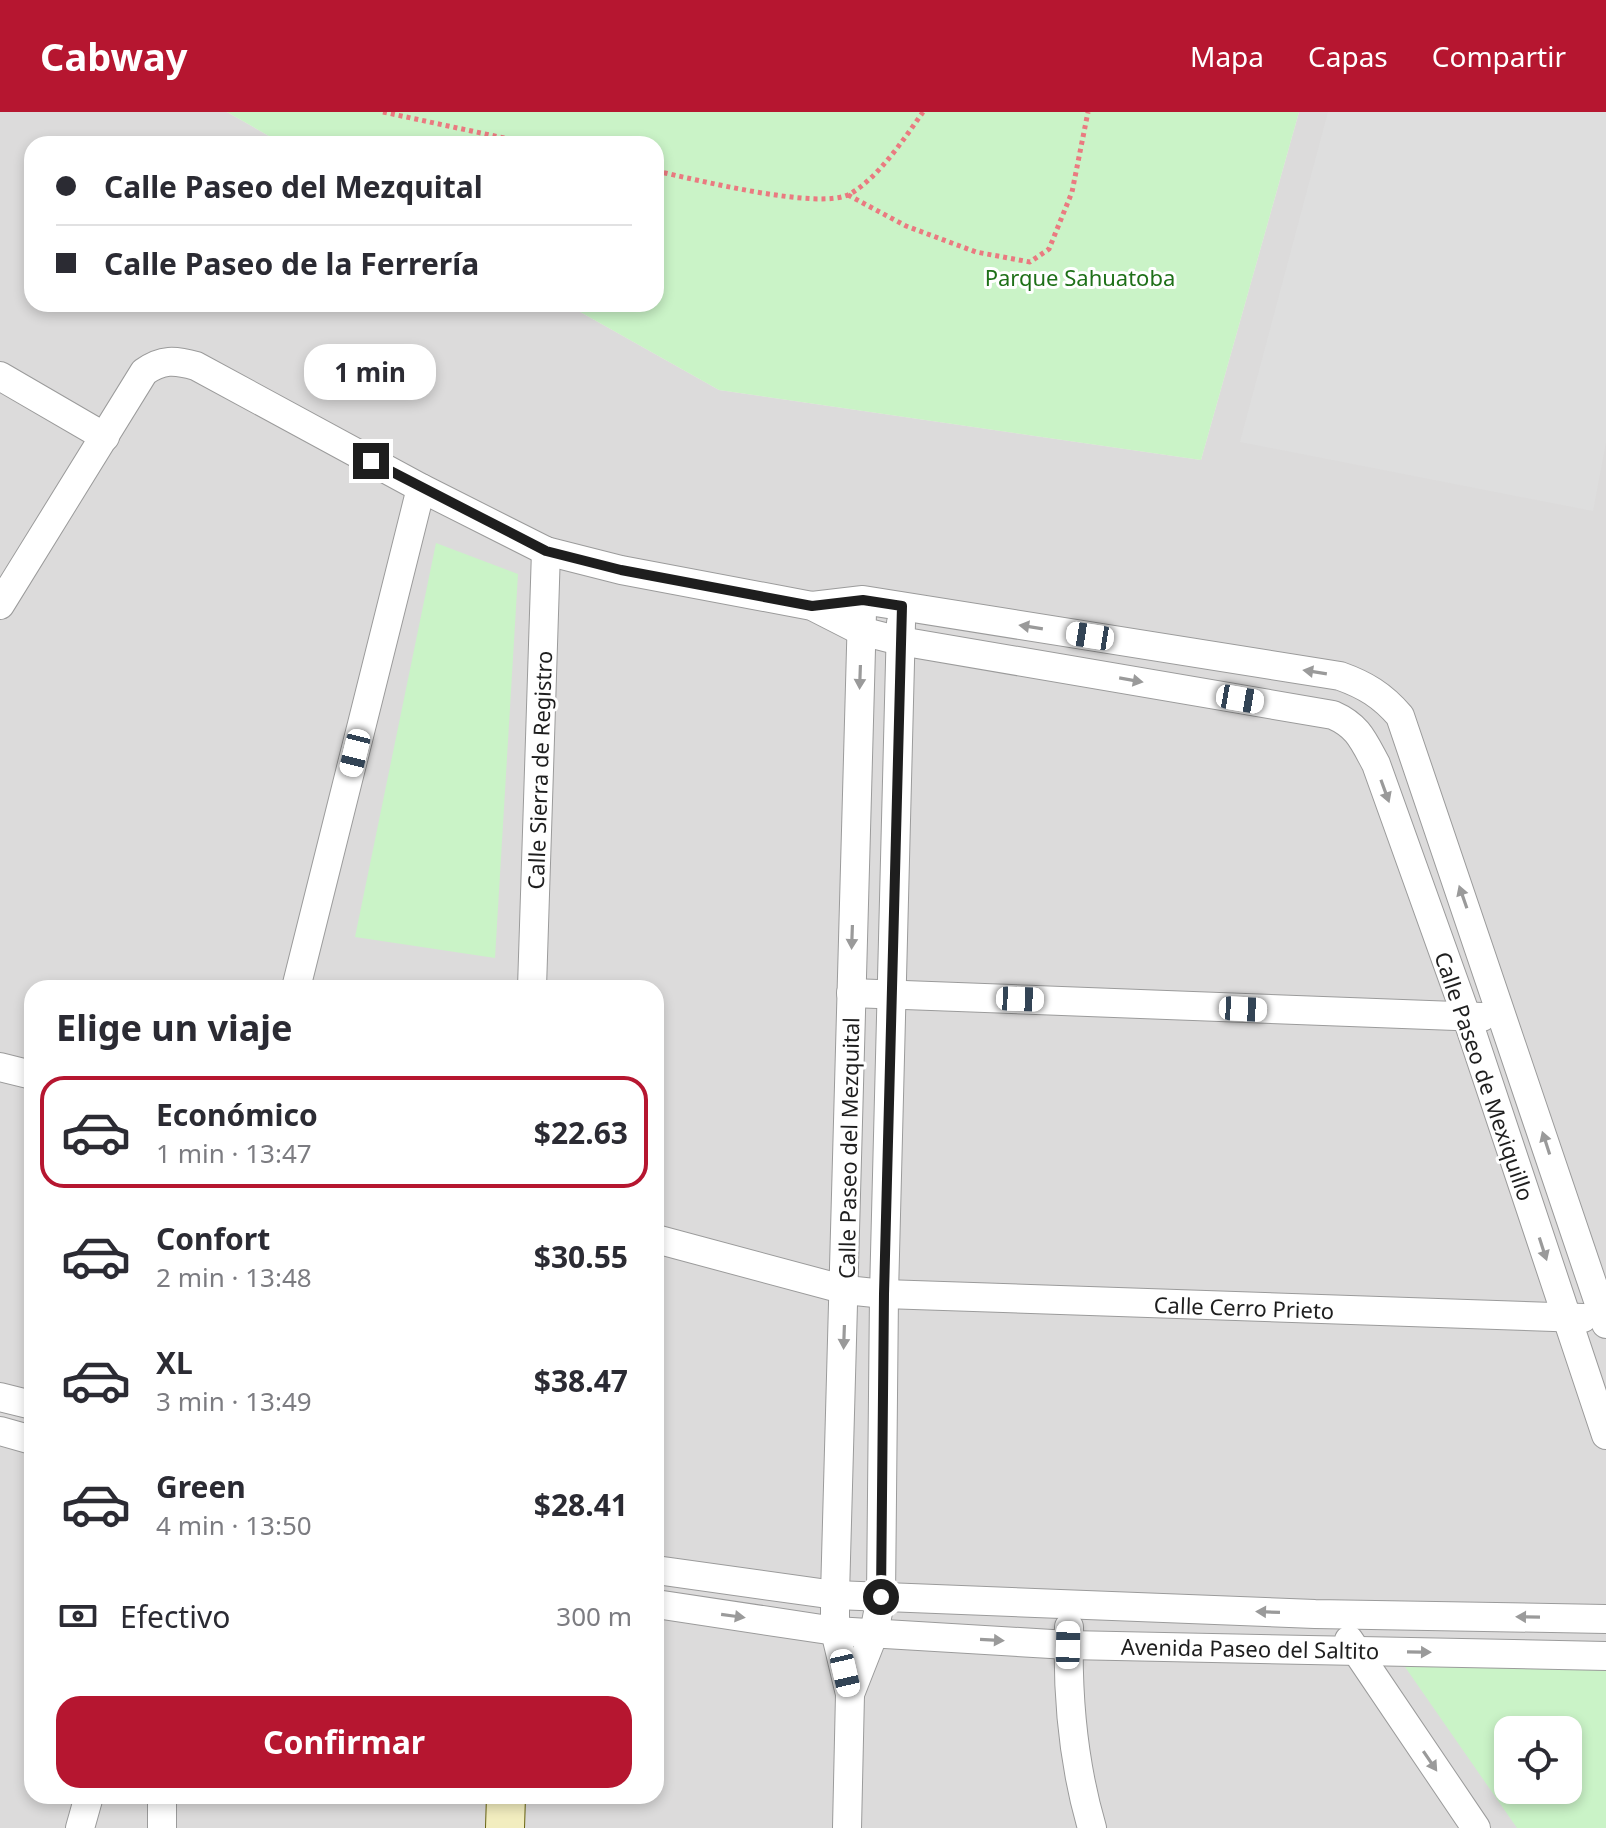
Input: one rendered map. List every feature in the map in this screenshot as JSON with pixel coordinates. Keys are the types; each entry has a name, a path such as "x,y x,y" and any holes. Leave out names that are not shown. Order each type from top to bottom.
{"street":[{"path":"0,605 144,372 158,362 177,360 196,366 421,488 546,551 621,570 812,606 861,631 900,641 1333,715 1350,723 1387,700 1366,686 1340,676 863,600 812,606"},
{"path":"0,376 105,437"},
{"path":"298,980 421,488"},
{"name":"Calle Sierra de Registro","path":"532,980 546,551"},
{"name":"Calle Paseo del Mezquital","path":"847,1828 850,1694 835,1631 835,1595 846,1290 863,600"},
{"name":"Calle Paseo del Mezquital","path":"850,1694 874,1633 881,1597 884,1294 902,606"},
{"name":"Calle Paseo de Mexiquillo","path":"1387,700 1400,716 1605,1320"},
{"name":"Calle Paseo de Mexiquillo","path":"1350,723 1376,764 1467,1018 1606,1435"},
{"path":"851,993 1467,1018 1504,1016"},
{"path":"0,1067 24,1073"},
{"name":"Calle Cerro Prieto","path":"664,1241 846,1290 884,1294 1605,1320"},
{"path":"0,1397 24,1403"},
{"path":"0,1431 24,1438"},
{"name":"Avenida Paseo del Saltito","path":"664,1571 835,1595 1069,1606 1606,1619"},
{"name":"Avenida Paseo del Saltito","path":"664,1605 835,1631 1068,1645 1606,1656"},
{"path":"1069,1606 1071,1714 1079,1782 1092,1828"},
{"path":"1333,1614 1354,1650 1476,1828"},
{"path":"80,1828 87,1804"},
{"path":"162,1804 162,1828"},
{"path":"505,1828 506,1804"}],"path":[{"path":"383,112 495,136"},
{"path":"664,173 809,200 848,195 888,161 923,112"},
{"path":"848,195 906,226 976,252 1030,262 1049,249 1072,192 1088,112"}],"shaded area":[{"path":"0,112 227,112 269,136 24,136 24,312 580,312 719,390 1201,460 1299,112 1606,112 1606,1828 0,1828"},
{"path":"1328,112 1606,112 1606,442 1593,511 1240,442"}],"green space":[{"name":"Parque Sahuatoba","path":"227,112 1299,112 1201,460 719,390 580,312 664,312 664,136 269,136"},
{"path":"436,543 518,574 495,958 355,937"},
{"path":"1403,1664 1606,1667 1606,1828 1517,1828 1500,1804 1582,1804 1582,1716 1494,1716 1494,1795"}],"route":[{"path":"371,461 546,551 621,570 812,606 863,600 902,606 884,1294 881,1597"}]}
